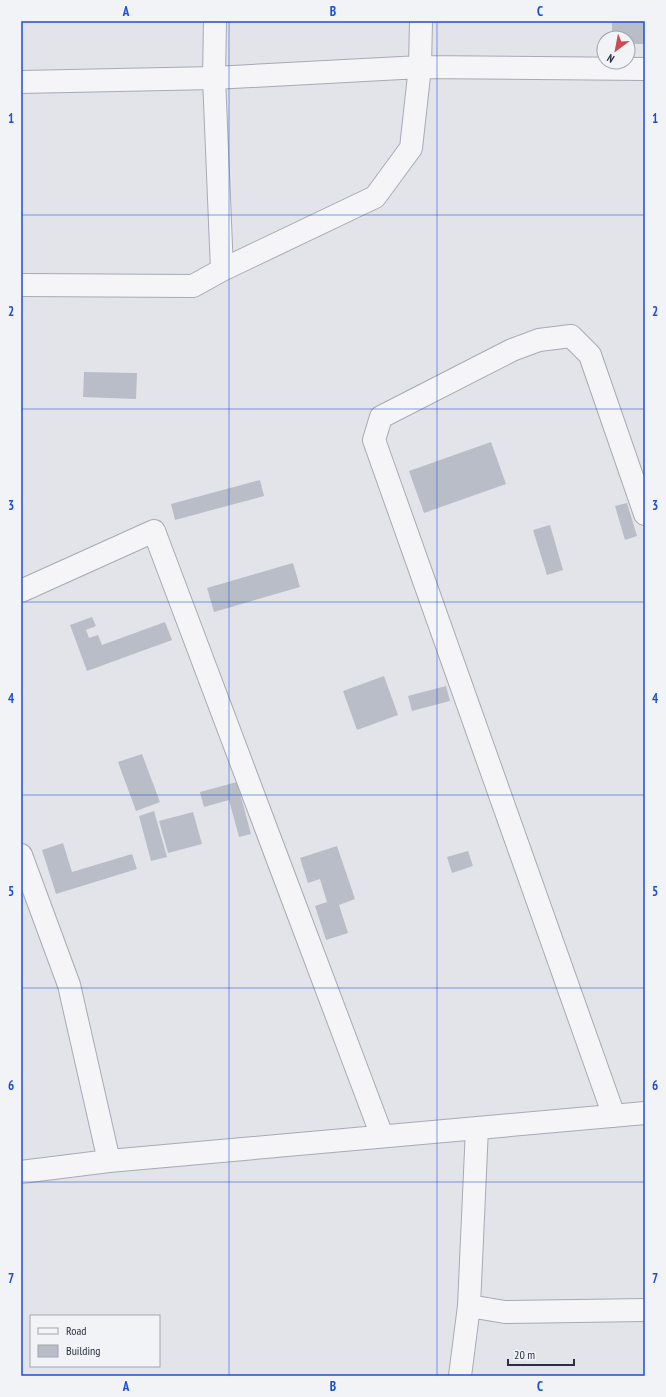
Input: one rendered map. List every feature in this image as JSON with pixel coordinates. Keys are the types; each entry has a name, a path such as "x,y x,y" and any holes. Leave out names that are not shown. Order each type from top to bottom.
{"street":[{"path":"215,21 214,78 222,270"},
{"path":"21,285 193,286 222,270 375,197 411,148 420,67 421,21"},
{"path":"21,82 214,78 420,67 645,69"},
{"path":"614,1116 374,440 381,416 512,350 539,340 571,336 590,355 645,514"},
{"path":"21,591 154,530 382,1136"},
{"path":"21,855 70,985 109,1160"},
{"path":"21,1172 109,1160 645,1113"},
{"path":"460,1376 469,1306 477,1128"},
{"path":"469,1306 505,1312 645,1310"}],"building":[{"path":"612,21 645,21 645,44 636,44 636,30 612,30"},
{"path":"84,372 137,373 136,399 83,397"},
{"path":"491,442 506,484 424,513 409,471"},
{"path":"260,480 264,496 175,520 171,504"},
{"path":"627,503 637,536 625,540 615,506"},
{"path":"550,525 563,570 547,575 533,530"},
{"path":"293,563 300,587 214,612 207,588"},
{"path":"92,617 96,626 86,630 89,638 98,635 102,645 165,622 172,640 87,671 70,625"},
{"path":"384,676 398,715 357,730 343,691"},
{"path":"446,686 450,701 412,711 408,696"},
{"path":"142,754 160,802 136,811 118,762"},
{"path":"237,782 251,834 239,837 229,800 204,807 200,792"},
{"path":"154,811 167,857 151,861 139,816"},
{"path":"193,812 202,844 168,853 159,821"},
{"path":"63,843 72,872 132,854 137,869 56,894 42,850"},
{"path":"337,846 355,899 339,905 348,933 326,940 315,906 327,902 320,879 308,883 300,858"},
{"path":"468,851 473,866 452,873 447,857"}]}
